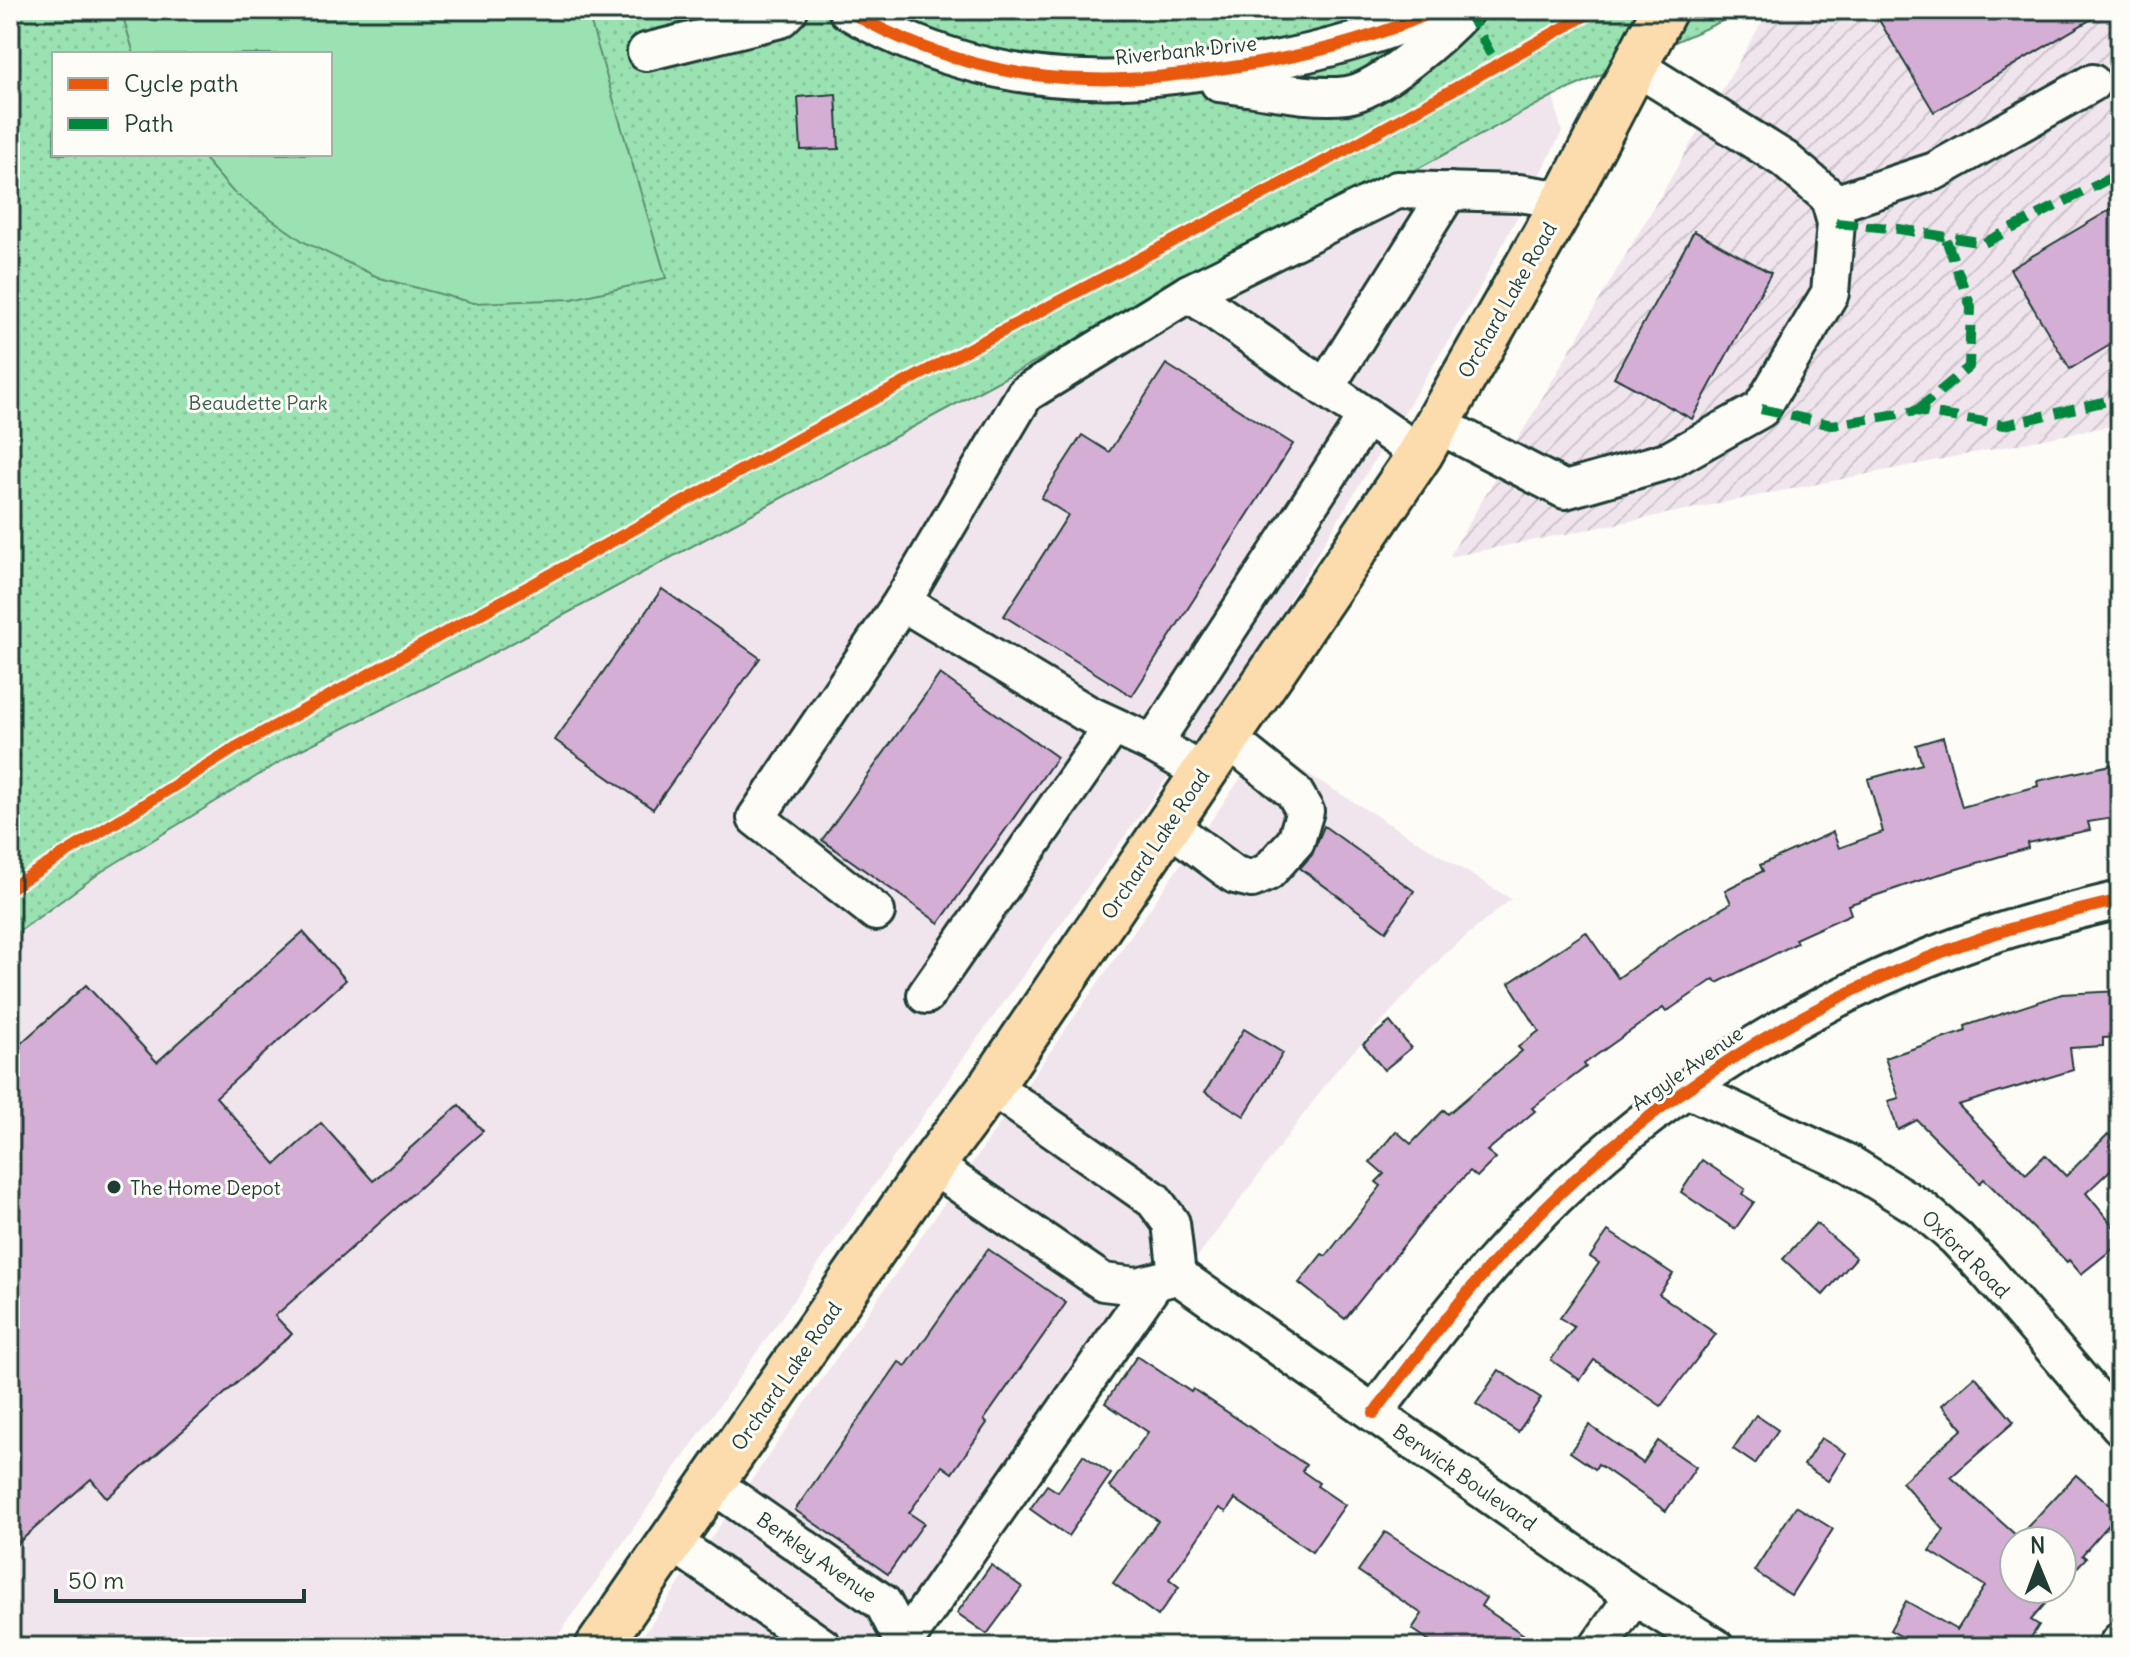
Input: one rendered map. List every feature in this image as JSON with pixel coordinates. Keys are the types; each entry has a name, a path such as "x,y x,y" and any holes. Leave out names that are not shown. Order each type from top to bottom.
{"main road":[{"name":"Orchard Lake Road","path":"598,1647 932,1165 991,1086 1428,439 1565,200 1664,10"}],"street":[{"path":"646,52 780,19 789,10"},
{"name":"Riverbank Drive","path":"847,10 892,33 936,50 1007,70 1085,79 1161,77 1268,62 1317,52 1377,34 1437,10"},
{"name":"Riverbank Drive","path":"1161,77 1310,94 1348,95 1375,85 1445,31 1465,10"},
{"path":"1189,293 1367,416 1565,490 1670,460 1761,409 1830,293 1836,223 1829,197 1784,159 1635,66"},
{"path":"1831,205 1935,171 2092,83"},
{"path":"876,912 756,818 902,602 1025,394 1189,293 1397,190 1519,193 1565,200"},
{"path":"1325,388 1449,191"},
{"path":"1153,744 1367,416"},
{"path":"902,602 1086,713 1153,744 1215,755 1294,792 1305,811 1296,841 1268,872 1252,879 1235,875 1168,825"},
{"path":"926,995 1113,726"},
{"name":"Argyle Avenue","path":"1374,1413 1474,1285 1512,1242 1596,1161 1687,1089 1786,1026 1904,968 2033,922 2120,900"},
{"path":"903,1646 1166,1279 1171,1223 1154,1200 991,1086"},
{"name":"Oxford Road","path":"1687,1089 1848,1163 1922,1209 1972,1254 2120,1426"},
{"path":"932,1165 1103,1282 1137,1286 1166,1279"},
{"name":"Berwick Boulevard","path":"1166,1279 1374,1413 1634,1596 1715,1647"},
{"name":"Berkley Avenue","path":"711,1483 883,1603 903,1646"},
{"path":"671,1541 823,1647"},
{"path":"1598,1647 1634,1596"},
{"path":"2116,1647 2120,1641"}],"shaded area":[{"path":"1769,10 2120,10 2120,424 1449,557"},
{"path":"1553,95 1562,132 1475,297 1276,621 1224,700 967,1053 550,1647 10,1647 10,938 101,872 296,752 442,679 1294,221 1295,235"},
{"path":"1263,746 1511,899 1445,954 1338,1068 1151,1320 919,1647 635,1647"}],"green space":[{"name":"Beaudette Park","path":"10,10 1747,10 1553,96 1295,235 1294,222 473,664 296,752 101,872 10,938"},
{"path":"121,10 587,10 666,278 572,299 474,303 380,278 304,242 233,192 202,156 332,156 332,52 133,52"}],"building":[{"path":"1873,10 2107,10 1934,112"},
{"path":"836,94 839,149 801,150 798,97"},
{"path":"2120,204 2120,339 2070,369 2010,269"},
{"path":"1694,231 1771,273 1692,419 1614,377"},
{"path":"1166,364 1293,444 1132,696 1004,616 1068,515 1041,498 1082,435 1109,452"},
{"path":"662,589 760,658 653,809 555,740"},
{"path":"940,674 1057,757 939,923 822,840"},
{"path":"1943,737 1962,807 2038,786 2037,781 2120,763 2120,817 2088,822 2090,830 2027,843 2028,848 1848,905 1851,914 1795,939 1797,943 1717,983 1714,979 1666,1012 1663,1008 1584,1064 1586,1067 1532,1108 1535,1111 1487,1151 1496,1158 1477,1177 1470,1171 1432,1210 1345,1319 1299,1283 1322,1254 1326,1256 1381,1186 1376,1182 1384,1174 1370,1162 1396,1131 1411,1144 1444,1110 1448,1114 1522,1051 1518,1047 1539,1031 1509,983 1586,932 1618,978 1677,935 1731,903 1725,890 1763,871 1760,865 1833,832 1839,848 1883,832 1868,779 1922,764 1916,745"},
{"path":"1324,826 1414,891 1386,931 1300,868 1312,855"},
{"name":"The Home Depot","path":"303,932 346,980 216,1097 276,1164 321,1123 373,1181 459,1105 483,1131 275,1316 292,1334 107,1498 91,1479 10,1550 10,1053 86,985 157,1062"},
{"path":"2120,991 2120,1037 2103,1038 2103,1046 2070,1048 2073,1070 1958,1105 2026,1174 2045,1155 2066,1176 2108,1134 2120,1147 2120,1161 2086,1193 2120,1234 2120,1243 2081,1274 1984,1179 1980,1183 1917,1120 1898,1130 1888,1101 1899,1098 1885,1058 1966,1031 1965,1026 2062,994"},
{"path":"1390,1022 1411,1048 1384,1070 1363,1044"},
{"path":"1244,1029 1283,1053 1244,1116 1205,1092"},
{"path":"1702,1160 1745,1189 1742,1194 1754,1202 1735,1229 1681,1192"},
{"path":"1816,1223 1856,1258 1823,1295 1783,1259"},
{"path":"1608,1231 1673,1274 1659,1294 1716,1334 1661,1406 1594,1360 1580,1380 1551,1360 1574,1327 1560,1318 1599,1263 1590,1257"},
{"path":"988,1249 1066,1303 984,1420 987,1423 952,1473 942,1466 909,1513 924,1523 888,1574 795,1510 899,1362 906,1366"},
{"path":"1137,1356 1191,1392 1193,1389 1306,1465 1302,1471 1319,1483 1317,1486 1345,1505 1312,1552 1235,1499 1226,1512 1219,1508 1169,1579 1179,1587 1158,1616 1113,1583 1158,1521 1109,1487 1148,1432 1105,1403"},
{"path":"1499,1370 1541,1398 1518,1432 1476,1404"},
{"path":"1975,1376 2014,1422 1951,1477 2005,1525 1998,1525 1998,1605 2044,1605 2031,1620 2039,1625 2025,1647 1920,1647 1890,1630 1906,1601 1957,1630 1985,1586 1930,1551 1944,1530 1902,1482 1963,1429 1942,1405"},
{"path":"1756,1415 1778,1430 1755,1464 1733,1449"},
{"path":"1589,1425 1643,1463 1658,1441 1696,1467 1666,1511 1598,1464 1595,1469 1570,1452"},
{"path":"1821,1438 1846,1453 1828,1481 1804,1465"},
{"path":"1083,1455 1111,1474 1068,1536 1030,1509 1047,1485 1058,1492"},
{"path":"2076,1475 2119,1513 2082,1555 2086,1558 2078,1567 2078,1525 2029,1525"},
{"path":"1796,1506 1833,1529 1791,1595 1754,1571"},
{"path":"1385,1532 1486,1598 1481,1606 1542,1647 1439,1647 1412,1629 1422,1614 1358,1571"},
{"path":"991,1565 1022,1587 987,1634 957,1613"}],"marked path":[{"path":"1467,10 1496,64"},
{"path":"1836,223 1899,229 1984,243 2120,173"},
{"path":"1916,411 1969,367 1971,307 1945,237"},
{"path":"1761,409 1832,425 1916,411 2004,425 2120,398"},
{"path":"10,771 17,750"}],"cycle path":[{"path":"847,10 902,38 962,60 1024,74 1104,79 1173,75 1280,59 1360,39 1437,10"},
{"path":"10,888 235,748 811,432 1331,158 1595,10"},
{"path":"1374,1413 1475,1284 1557,1196 1658,1110 1712,1072 1767,1037 1884,976 1988,936 2120,900"}],"place":[{"name":"The Home Depot","path":"114,1187"}]}
